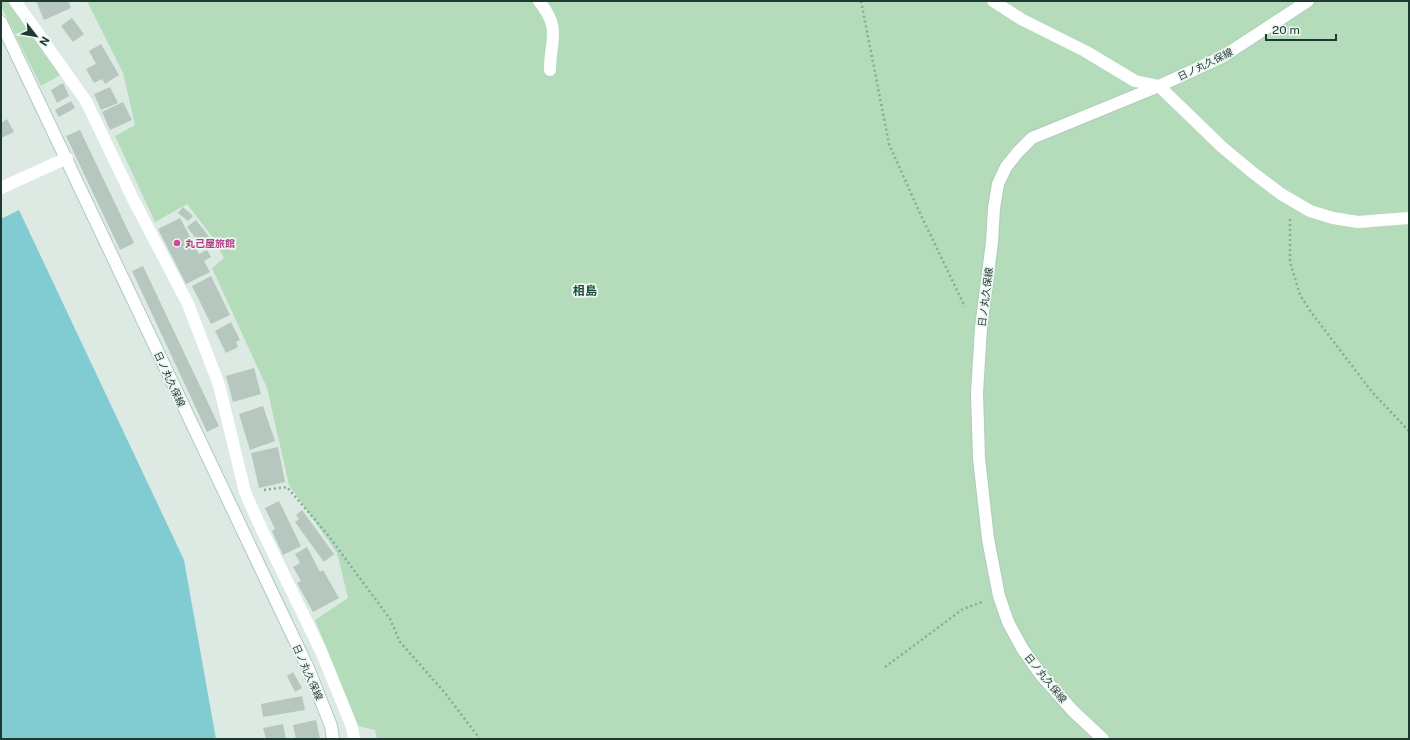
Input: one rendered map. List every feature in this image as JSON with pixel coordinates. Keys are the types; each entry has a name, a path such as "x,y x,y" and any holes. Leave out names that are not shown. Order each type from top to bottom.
{"main road":[{"path":"16,1 86,101 132,199 188,304 219,386 246,492 260,528 321,651 352,727 354,739"},
{"path":"539,1 551,20 554,29 554,44 550,70"},
{"path":"992,1 1021,18 1085,51 1135,81 1159,86 1222,147 1252,172 1310,211 1325,216 1358,222 1409,218"},
{"name":"日ノ丸久保線","path":"1103,739 1073,711 1041,674 1022,648 1008,622 999,596 988,539 979,458 977,393 981,328 998,184 1018,152 1032,138 1159,86 1222,57 1308,1"},
{"name":"日ノ丸久保線","path":"1,22 67,158 226,498 308,668 331,726 333,739"},
{"path":"1,188 67,158"},
{"path":"226,498 246,492"}],"path":[{"path":"861,1 889,144 918,209 970,317 981,328"},
{"path":"1295,202 1290,212 1290,262 1300,295 1311,312 1372,392 1409,430"},
{"path":"246,492 287,487 328,535 390,619 400,642 445,693 480,739"},
{"path":"885,666 962,610 999,596"}],"green space":[{"path":"1,1 10,1 60,75 41,86 1,6"},
{"path":"87,1 1409,1 1409,739 377,739 375,730 358,726 315,620 348,598 337,553 289,485 267,388 212,268 224,258 213,238 187,204 155,222 115,136 135,125 123,73"}],"water":[{"path":"19,210 184,560 216,739 1,739 1,219"}],"building":[{"path":"36,1 68,1 71,8 44,20"},
{"path":"72,18 84,34 73,42 61,26"},
{"path":"101,44 119,75 105,84 102,79 94,83 86,69 96,64 89,51"},
{"path":"63,83 69,96 57,103 51,90"},
{"path":"110,87 118,103 101,110 94,94"},
{"path":"71,101 75,108 59,117 55,110"},
{"path":"123,102 132,120 110,130 102,112"},
{"path":"7,119 14,132 1,138 1,123"},
{"path":"80,130 134,243 120,250 66,136"},
{"path":"183,207 193,216 188,221 178,213"},
{"path":"180,218 199,254 207,250 211,257 204,261 210,272 186,284 158,229"},
{"path":"196,220 210,238 201,245 187,227"},
{"path":"143,266 219,426 207,432 132,271"},
{"path":"211,276 230,315 211,324 192,286"},
{"path":"231,322 240,340 236,342 238,347 226,353 215,331"},
{"path":"254,368 261,394 233,402 226,376"},
{"path":"263,406 275,441 250,450 239,414"},
{"path":"278,447 285,482 259,488 251,453"},
{"path":"279,501 301,546 283,555 272,531 275,529 265,508"},
{"path":"302,510 334,554 324,562 295,522 299,519 296,515"},
{"path":"307,547 320,572 323,570 339,598 313,612 297,583 301,581 293,567 300,563 295,554"},
{"path":"293,672 302,688 295,692 287,676"},
{"path":"302,696 305,710 263,717 261,704"},
{"path":"316,720 320,739 296,739 293,725"},
{"path":"283,724 286,739 266,739 263,728"}],"place":[{"name":"丸己屋旅館","path":"177,243"}],"district":[{"name":"相島","path":"585,291"}]}
